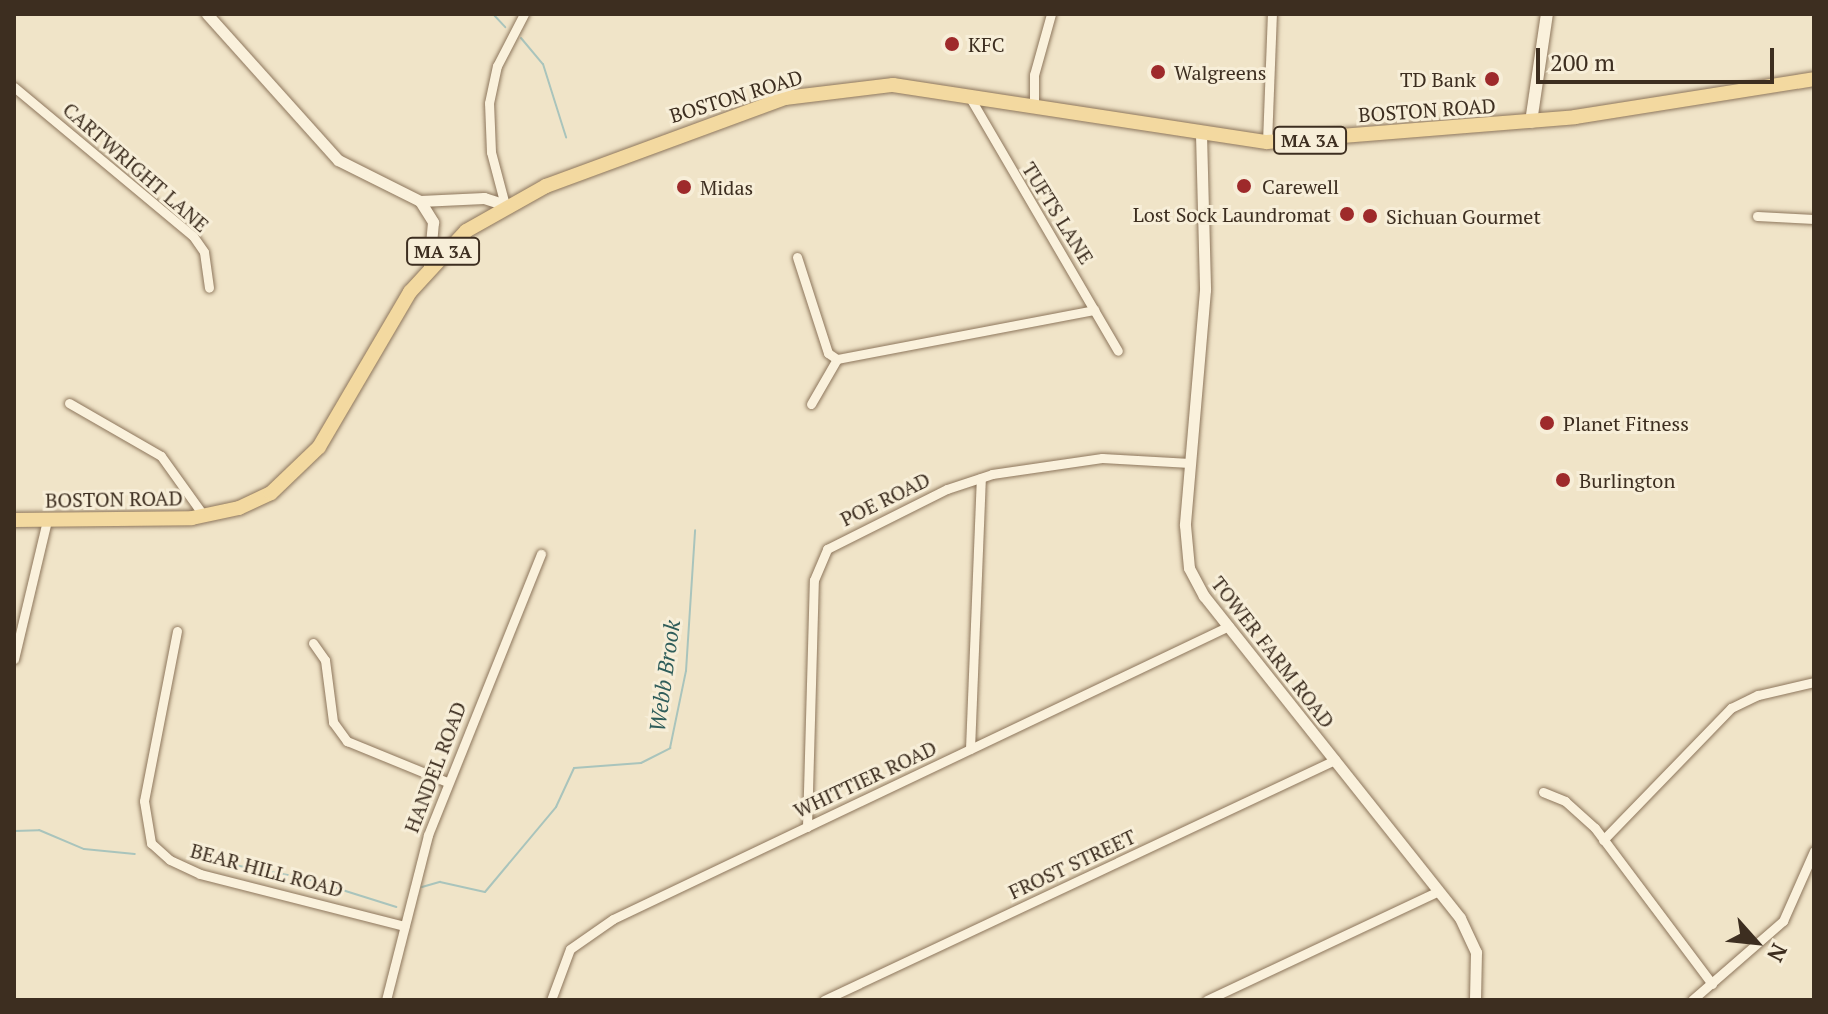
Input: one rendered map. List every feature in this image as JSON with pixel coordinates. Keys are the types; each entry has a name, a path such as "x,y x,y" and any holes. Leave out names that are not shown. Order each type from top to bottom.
{"main road":[{"path":"1531,122 1547,14"},
{"name":"BOSTON ROAD","path":"14,520 204,516 253,502 305,464 335,425 429,266 466,231 505,205 699,126 785,98 858,85 967,93 1201,134 1267,142 1531,122 1814,79"}],"street":[{"path":"207,14 329,153 420,201 433,222 429,266"},
{"path":"505,205 491,152 489,103 497,66 524,14"},
{"path":"1034,105 1034,75 1051,14"},
{"path":"1267,142 1272,14"},
{"name":"CARTWRIGHT LANE","path":"14,87 193,236 207,261 209,288"},
{"name":"TUFTS LANE","path":"967,93 1118,351"},
{"name":"TOWER FARM ROAD","path":"1201,134 1205,290 1190,463 1186,556 1195,581 1468,930 1476,952 1475,1000"},
{"path":"420,201 484,198 505,205"},
{"path":"1757,216 1814,219"},
{"path":"797,257 828,353 837,359 1094,310"},
{"path":"811,404 837,359"},
{"path":"69,403 161,456 204,516"},
{"name":"POE ROAD","path":"807,827 817,567 836,542 981,478 1102,458 1190,463"},
{"path":"970,749 981,478"},
{"path":"14,659 47,520"},
{"name":"HANDEL ROAD","path":"386,1000 404,926 447,782 541,554"},
{"name":"WHITTIER ROAD","path":"551,1000 570,949 591,931 1229,626"},
{"name":"BEAR HILL ROAD","path":"177,631 144,801 151,843 170,860 200,874 404,926"},
{"path":"313,643 325,660 333,722 347,741 447,782"},
{"path":"1603,840 1731,708 1758,695 1814,682"},
{"name":"FROST STREET","path":"824,1000 1335,760"},
{"path":"1543,792 1575,808 1603,840 1712,984"},
{"path":"1692,1000 1783,921 1814,851"},
{"path":"1207,1000 1439,891"}],"waterway":[{"path":"493,14 505,27"},
{"path":"521,38 543,64 566,137"},
{"name":"Webb Brook","path":"422,887 440,882 485,892 556,807 574,768 641,763 670,748 686,671 695,530"},
{"name":"Webb Brook","path":"14,831 39,830 84,849 135,854"},
{"name":"Webb Brook","path":"212,861 288,875"},
{"name":"Webb Brook","path":"301,877 396,907"}],"place":[{"name":"KFC","path":"952,44"},
{"name":"Walgreens","path":"1158,72"},
{"name":"TD Bank","path":"1492,79"},
{"name":"Carewell","path":"1244,186"},
{"name":"Midas","path":"684,187"},
{"name":"Lost Sock Laundromat","path":"1347,214"},
{"name":"Sichuan Gourmet","path":"1370,216"},
{"name":"Planet Fitness","path":"1547,423"},
{"name":"Burlington","path":"1563,480"}]}
